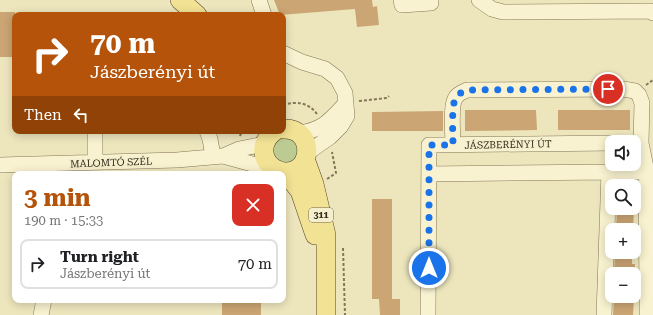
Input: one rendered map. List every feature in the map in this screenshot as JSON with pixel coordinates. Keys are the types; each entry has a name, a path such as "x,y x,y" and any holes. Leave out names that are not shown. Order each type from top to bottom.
{"main road":[{"path":"180,0 194,12"},
{"name":"311","path":"277,134 264,151 265,158 278,170"},
{"name":"311","path":"284,134 305,142 306,156 326,235 326,315"},
{"path":"278,170 297,169 306,156"},
{"name":"311","path":"286,178 300,191 314,228 325,273"}],"street":[{"path":"259,0 263,12"},
{"path":"402,0 402,5 431,3 431,0"},
{"path":"479,0 492,9 503,12 652,12"},
{"path":"286,54 302,62 325,69 337,78 345,93 347,116 341,126 306,156"},
{"path":"453,145 455,98 459,93 467,90 624,89 634,91 639,95 642,103 638,135"},
{"name":"MALOMTÓ SZÉL","path":"286,132 311,132 323,126 346,103"},
{"path":"95,134 95,162"},
{"path":"208,134 218,156"},
{"name":"MALOMTÓ SZÉL","path":"0,165 66,169 95,162 177,160 218,156 274,134"},
{"name":"JÁSZBERÉNYI ÚT","path":"428,315 429,145 605,143"},
{"name":"MALOMTÓ SZÉL","path":"218,156 278,170"},
{"path":"641,156 646,172 650,290 647,315"},
{"path":"604,315 609,172"},
{"path":"429,174 646,172"},
{"path":"41,315 43,303"}],"path":[{"path":"346,103 387,98 389,96"},
{"path":"286,104 294,102 306,104 318,116"},
{"path":"325,179 336,173 332,159 332,147"}],"green space":[{"path":"278,137 293,137 300,157 282,166 270,151"}],"building":[{"path":"274,0 372,0 373,7 377,6 379,25 357,27 355,9 286,15 286,12 279,12"},
{"path":"0,12 12,12 12,57 0,57"},
{"path":"465,110 536,110 537,130 465,131"},
{"path":"558,110 630,110 630,130 558,130"},
{"path":"443,111 443,131 372,131 372,112"},
{"path":"372,199 392,199 392,299 400,299 400,315 380,315 379,299 372,299"},
{"path":"617,215 634,215 633,223 616,223"},
{"path":"615,259 632,259 632,264 635,264 635,267 614,267"},
{"path":"222,303 261,303 261,315 222,315"},
{"path":"614,303 634,303 633,315 613,315"}],"route":[{"path":"429,268 429,145 453,145 454,106 455,98 459,93 467,90 608,89"}]}
